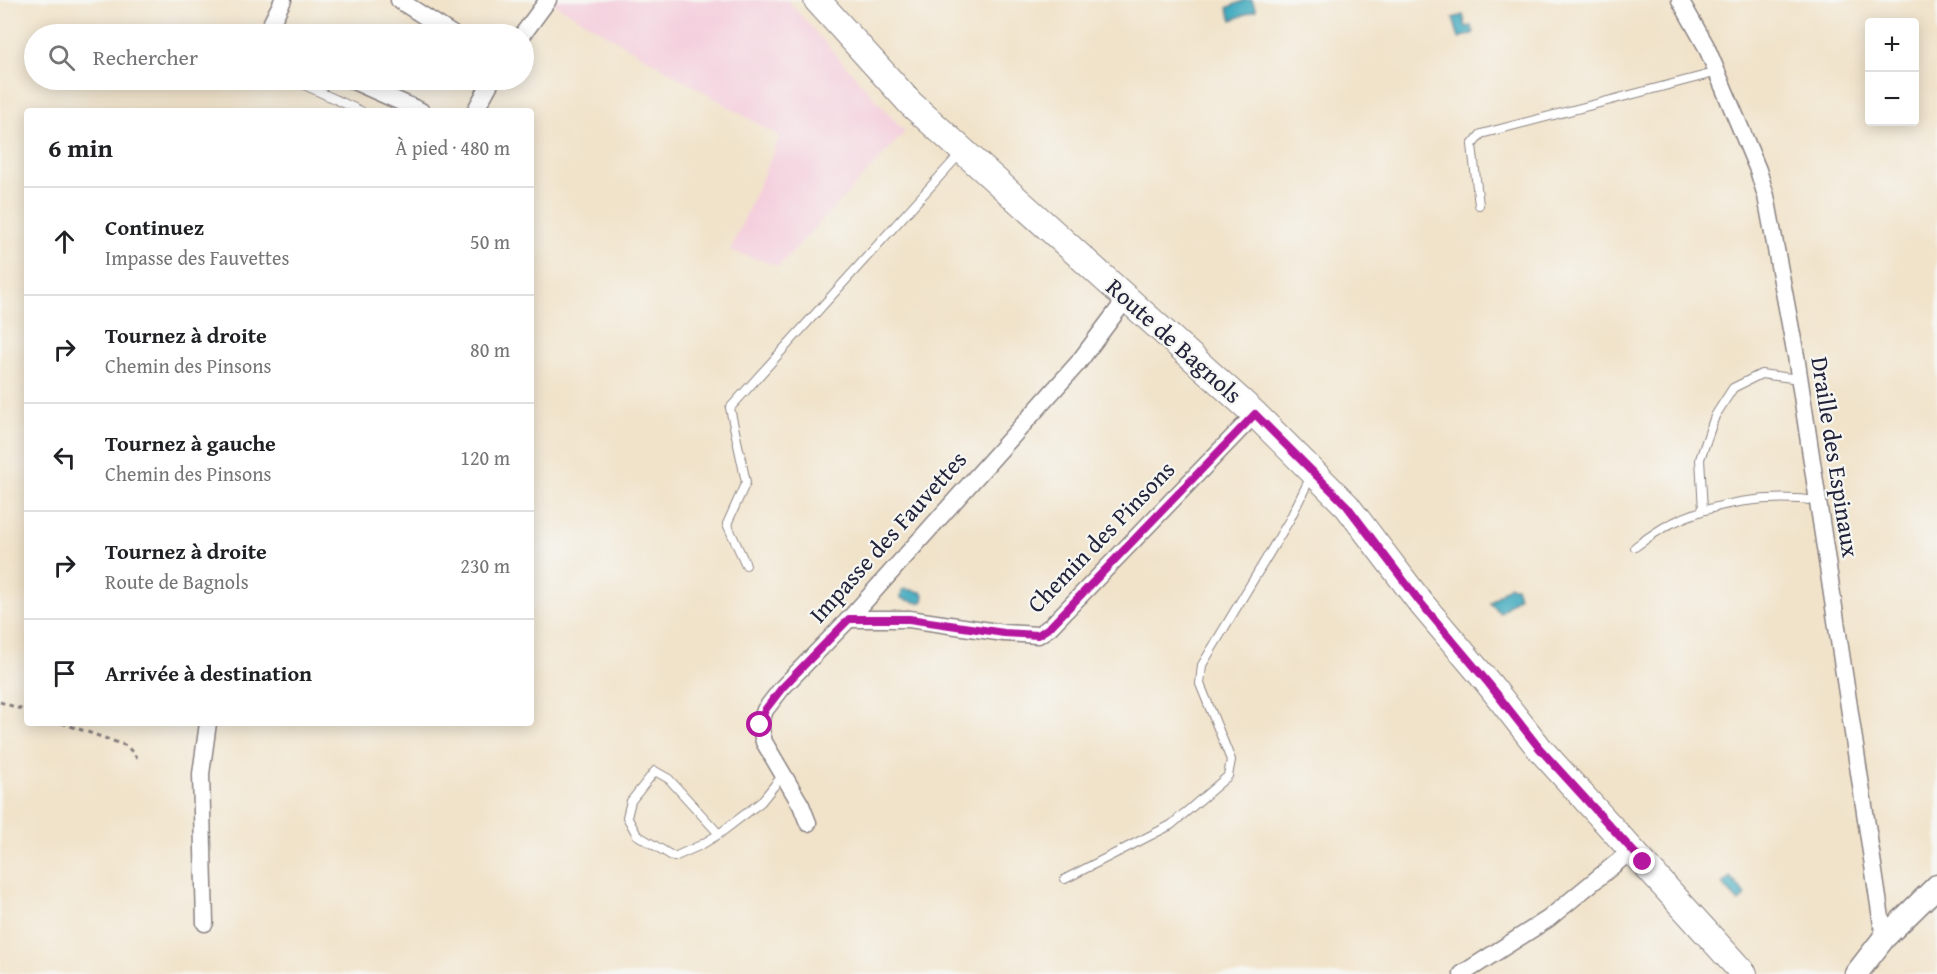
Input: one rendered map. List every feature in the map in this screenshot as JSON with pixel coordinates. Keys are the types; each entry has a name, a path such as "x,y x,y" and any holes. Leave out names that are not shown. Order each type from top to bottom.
{"main road":[{"name":"Route de Bagnols","path":"817,0 911,104 1255,414 1347,506 1420,602 1540,749 1744,974"}],"street":[{"path":"271,24 283,0"},
{"path":"399,0 436,24"},
{"path":"530,24 548,0"},
{"name":"Draille des Espinaux","path":"1680,0 1718,72 1758,170 1766,196 1799,379 1884,938"},
{"path":"374,90 414,108"},
{"path":"477,108 487,90"},
{"name":"Impasse des Fauvettes","path":"808,823 801,805 764,742 760,725 765,710 782,688 849,619 1078,363 1126,299"},
{"name":"Chemin des Pinsons","path":"849,619 909,619 1004,633 1038,635 1050,627 1255,414"},
{"path":"205,923 201,774 208,726"},
{"path":"1462,974 1548,919 1632,850"},
{"path":"1845,974 1860,968 1884,938 1937,886"}],"lane":[{"path":"1479,205 1472,145 1481,134 1718,72"},
{"path":"315,90 354,108"},
{"path":"746,565 727,524 746,482 730,408 963,151"},
{"path":"1703,510 1700,459 1715,416 1733,388 1761,374 1799,379"},
{"path":"1065,879 1171,825 1228,776 1231,760 1200,684 1202,665 1290,519 1313,471"},
{"path":"1635,547 1669,525 1714,506 1791,497 1818,501"},
{"path":"719,834 669,779 655,771 631,801 627,817 637,836 674,857 719,834 761,802 782,776"}],"path":[{"path":"0,702 24,710"},
{"path":"70,726 127,746 137,758"}],"shaded area":[{"path":"548,0 787,0 905,132 779,266 730,251 780,137"}],"water":[{"path":"1245,0 1252,0 1256,10 1232,20 1227,8"},
{"path":"1463,15 1466,27 1471,26 1474,33 1459,38 1453,18"},
{"path":"1510,585 1516,587 1519,596 1500,613 1490,603"},
{"path":"902,590 921,592 924,595 923,601 919,603 901,598"},
{"path":"1730,877 1746,895 1739,902 1722,884"}],"route":[{"path":"760,725 765,710 782,688 849,619 909,619 1004,633 1038,635 1050,627 1255,414 1347,506 1420,602 1540,749 1643,862"}]}
